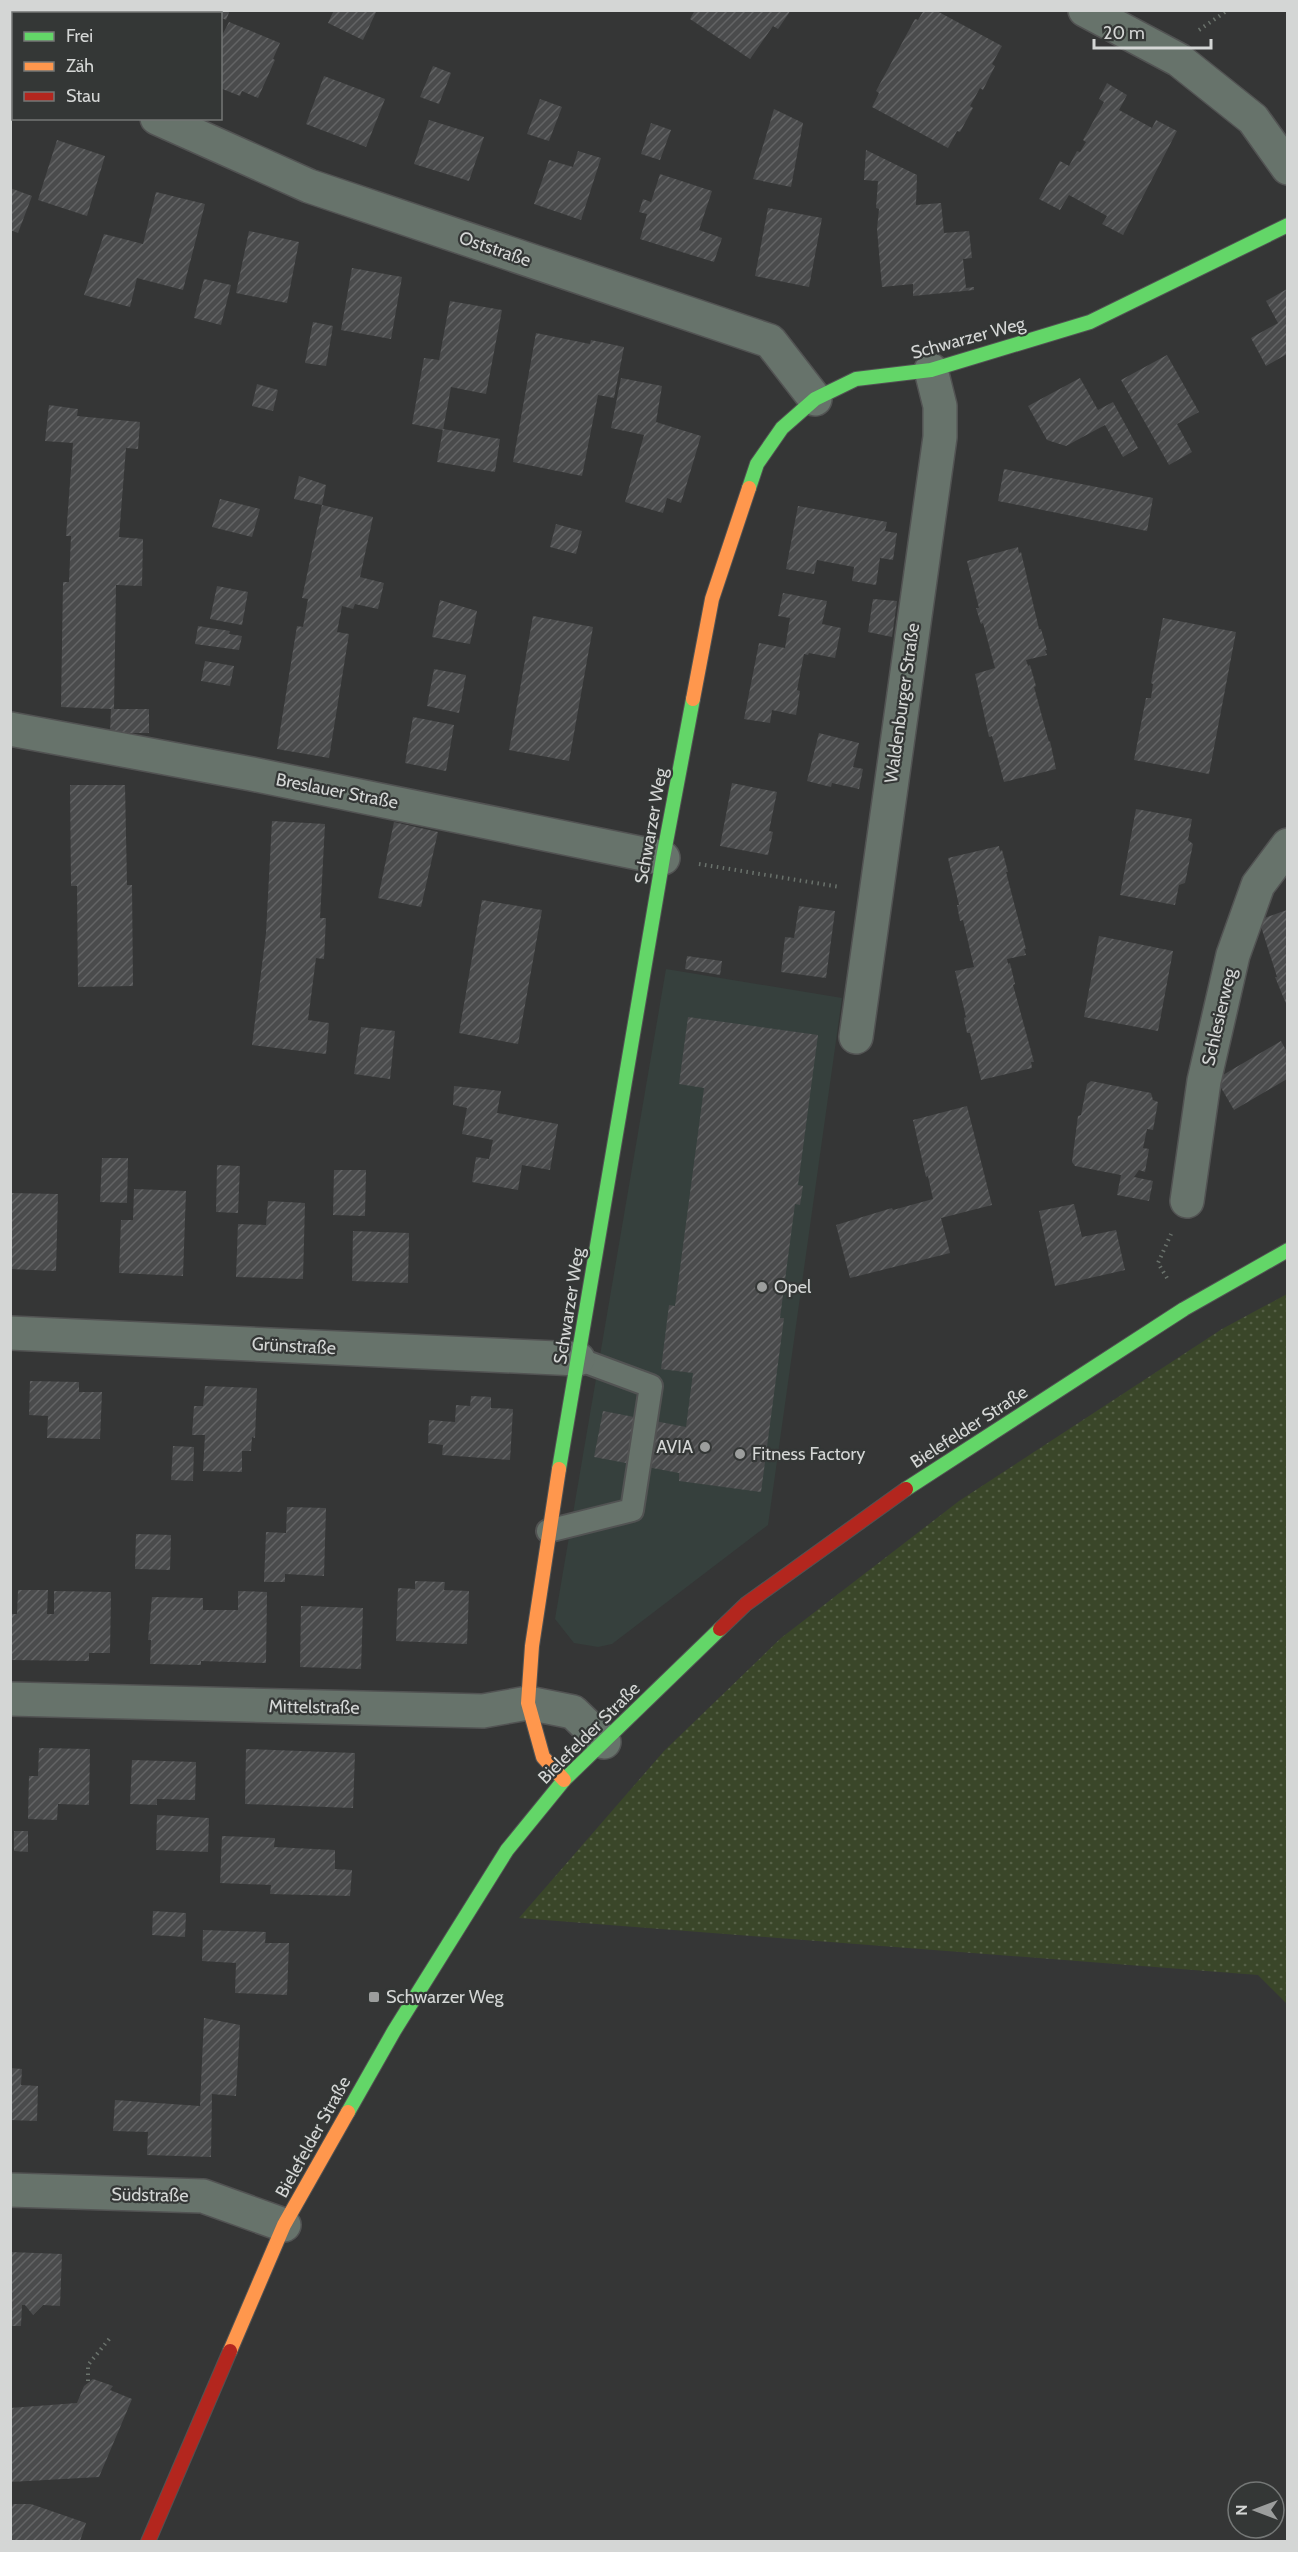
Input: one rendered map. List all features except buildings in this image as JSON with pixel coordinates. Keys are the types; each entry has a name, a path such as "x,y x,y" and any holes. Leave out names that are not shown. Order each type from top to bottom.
{"street":[{"path":"1085,10 1179,60 1253,119 1287,168"},
{"name":"Oststraße","path":"161,120 309,186 770,342 815,399"},
{"name":"Schwarzer Weg","path":"564,1779 543,1757 528,1703 532,1646 548,1531 663,858 712,599 757,465 782,428 815,399 856,379 931,369 1090,322 1287,225"},
{"name":"Waldenburger Straße","path":"856,1037 940,437 940,406 931,369"},
{"name":"Breslauer Straße","path":"10,729 252,774 663,858"},
{"name":"Schlesierweg","path":"1187,1201 1204,1081 1233,954 1258,885 1287,845"},
{"name":"Bielefelder Straße","path":"147,2541 284,2225 394,2031 507,1850 564,1779 746,1604 900,1493 1184,1309 1287,1250"},
{"name":"Grünstraße","path":"10,1333 578,1359"},
{"name":"Mittelstraße","path":"10,1700 483,1711 528,1703 573,1712 604,1742"},
{"name":"Südstraße","path":"10,2190 203,2196 284,2225"}],"lane":[{"path":"548,1531 632,1510 651,1386 578,1359"}],"path":[{"path":"663,858 875,893"},
{"path":"1184,1309 1158,1263 1187,1201"},
{"path":"88,2381 88,2364 110,2338"}],"shaded area":[{"path":"666,969 842,998 768,1525 612,1644 598,1647 574,1643 555,1619"}],"green space":[{"path":"1287,1294 1287,2004 1258,1975 519,1918 664,1751 781,1638 959,1501 1222,1329"}],"traffic: fast":[{"path":"749,488 757,464 782,428 815,399 856,379 931,370 1090,322 1288,225"},
{"path":"559,1469 663,858 693,699"},
{"path":"906,1489 1184,1309 1288,1250"},
{"path":"348,2112 394,2031 507,1850 564,1780 720,1629"}],"traffic: slow":[{"path":"693,699 712,599 749,488"},
{"path":"559,1469 532,1646 528,1703 543,1757 564,1780"},
{"path":"230,2351 284,2225 348,2112"}],"traffic: jam":[{"path":"720,1629 746,1604 906,1489"},
{"path":"148,2542 230,2351"}],"place":[{"name":"Opel","path":"762,1287"},
{"name":"AVIA","path":"705,1447"},
{"name":"Fitness Factory","path":"740,1454"},
{"name":"Schwarzer Weg","path":"374,1997"}]}
